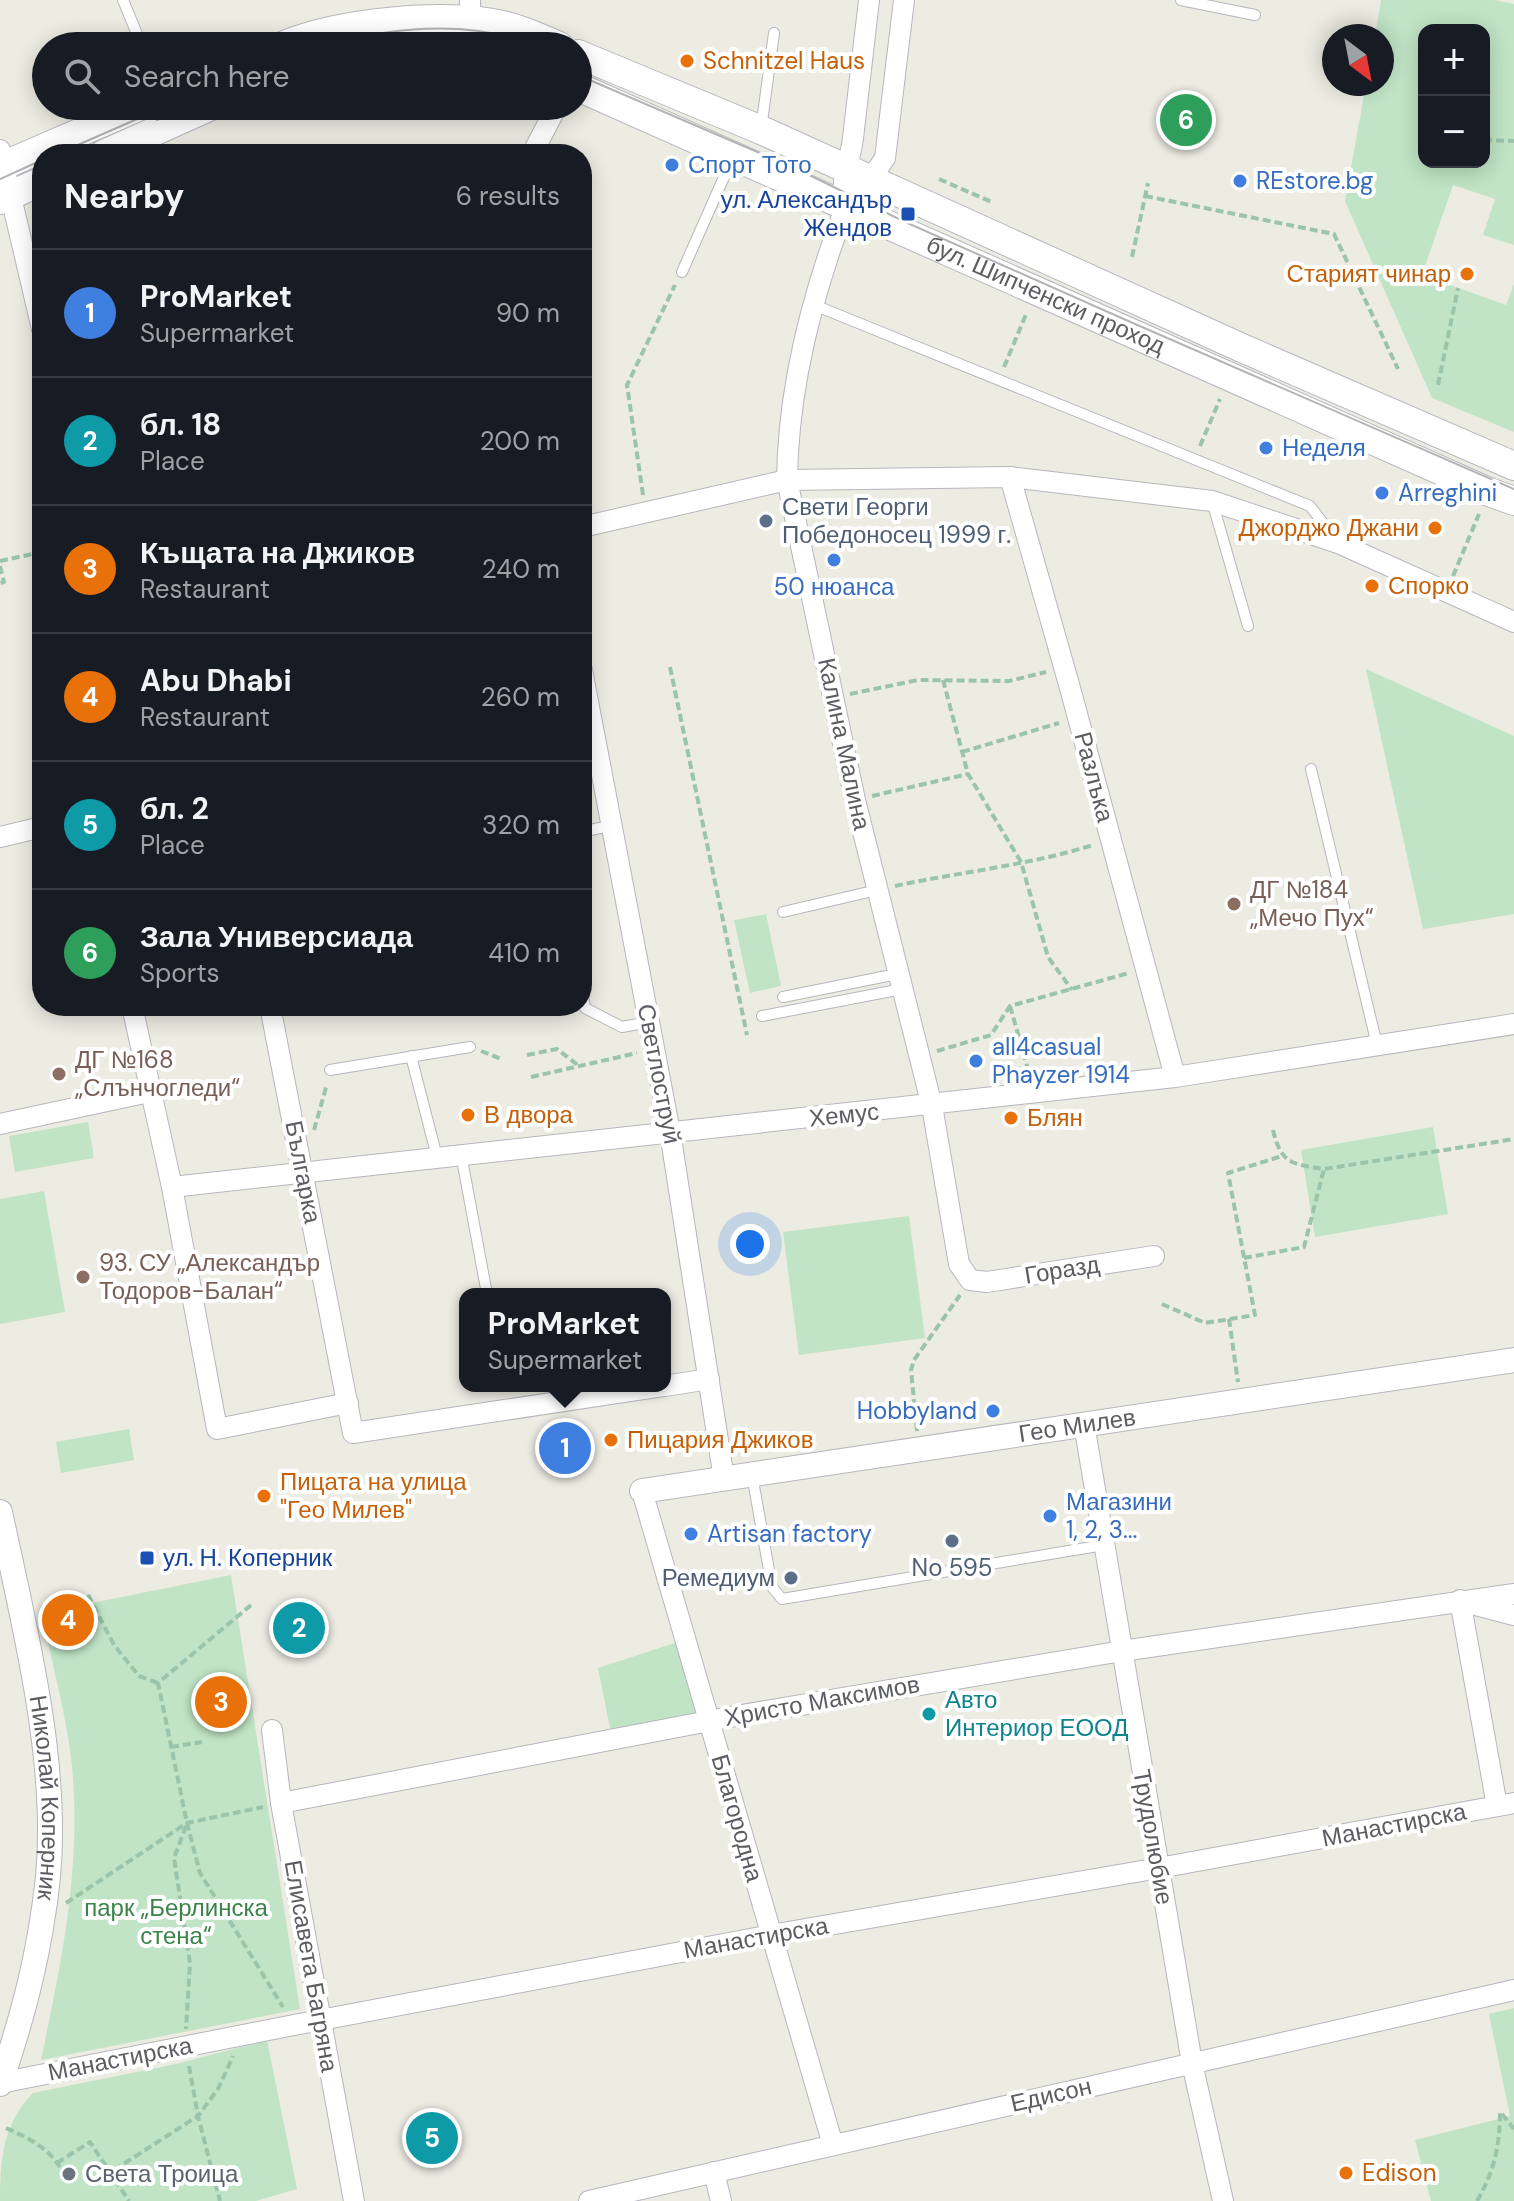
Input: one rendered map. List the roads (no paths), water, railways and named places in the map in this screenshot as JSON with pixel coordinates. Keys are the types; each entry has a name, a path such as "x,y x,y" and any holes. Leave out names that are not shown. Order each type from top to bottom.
{"main road":[{"name":"бул. Шипченски проход","path":"339,32 375,23 435,20 508,26 522,32"},
{"name":"бул. Шипченски проход","path":"592,61 761,130 1242,348 1514,466"},
{"name":"бул. Шипченски проход","path":"592,93 1034,292 1502,496"},
{"path":"44,144 105,120"},
{"path":"126,144 180,120"},
{"path":"1,161 32,149"},
{"path":"6,197 32,185"}],"street":[{"path":"869,0 853,143 842,190 846,206 858,197 885,158 904,0"},
{"path":"537,144 550,120"},
{"path":"1,161 6,197 32,292"},
{"name":"Калина Малина","path":"846,206 814,305 787,440 787,480 855,800 932,1106 959,1264 970,1280"},
{"path":"592,524 787,480 1010,477 1212,501 1338,543 1514,622"},
{"name":"Разлъка","path":"1010,477 1175,1077"},
{"name":"Светлоструй","path":"592,744 670,1132 724,1479"},
{"path":"0,837 32,829"},
{"path":"134,1016 172,1187 217,1429 348,1403"},
{"name":"Българка","path":"272,1016 353,1433 624,1392"},
{"name":"Хемус","path":"172,1187 1175,1077 1514,1024"},
{"path":"0,1124 149,1092"},
{"name":"Горазд","path":"970,1280 987,1282 1154,1256"},
{"name":"Гео Милев","path":"642,1491 1514,1360"},
{"path":"671,1385 709,1379"},
{"name":"Трудолюбие","path":"1084,1424 1192,2063 1223,2201"},
{"name":"Благородна","path":"642,1491 833,2145"},
{"name":"Николай Коперник","path":"0,1512 9,1600 45,1752 49,1794 48,1875 38,1949 25,2009 0,2083"},
{"name":"Христо Максимов","path":"281,1803 708,1721 1122,1651 1514,1594"},
{"path":"1460,1600 1506,1804"},
{"name":"Христо Максимов","path":"1460,1600 1514,1615"},
{"name":"Елисавета Багряна","path":"272,1730 281,1803 354,2201"},
{"name":"Манастирска","path":"0,2083 771,1935 1506,1804"},
{"name":"Едисон","path":"589,2201 1514,1990"},
{"path":"714,2172 721,2201"}],"lane":[{"path":"123,0 136,32"},
{"path":"1181,0 1255,15"},
{"path":"761,130 774,33"},
{"path":"682,272 733,157"},
{"path":"814,305 1310,506 1338,543"},
{"path":"1212,501 1248,626"},
{"path":"1311,769 1377,1045"},
{"path":"592,829 610,826"},
{"path":"783,912 877,890"},
{"path":"783,997 900,981"},
{"path":"762,1016 900,981"},
{"path":"592,1012 622,1027 649,1022"},
{"path":"330,1070 470,1047"},
{"path":"411,1056 437,1157"},
{"path":"461,1154 486,1288"},
{"path":"752,1475 772,1587 782,1599 1104,1545"}],"tram line":[{"path":"390,32 425,29 484,32"},
{"path":"592,81 797,169 903,221 1514,489"},
{"path":"80,144 135,120"},
{"path":"0,179 32,165"}],"place":[{"name":"Schnitzel Haus","path":"687,61"},
{"name":"Зала Универсиада","path":"1186,120"},
{"name":"Спорт Тото","path":"672,165"},
{"name":"REstore.bg","path":"1240,181"},
{"name":"ул. Александър Жендов","path":"908,214"},
{"name":"Старият чинар","path":"1467,274"},
{"name":"Неделя","path":"1266,448"},
{"name":"Arreghini","path":"1382,493"},
{"name":"Свети Георги Победоносец 1999 г.","path":"766,521"},
{"name":"Джорджо Джани","path":"1435,528"},
{"name":"50 нюанса","path":"834,560"},
{"name":"Спорко","path":"1372,586"},
{"name":"ДГ №184 „Мечо Пух“","path":"1234,904"},
{"name":"all4casual Phayzer 1914","path":"976,1061"},
{"name":"ДГ №168 „Слънчогледи“","path":"59,1074"},
{"name":"В двора","path":"468,1115"},
{"name":"Блян","path":"1011,1118"},
{"name":"93. СУ „Александър Тодоров-Балан“","path":"83,1277"},
{"name":"Hobbyland","path":"993,1411"},
{"name":"Пицария Джиков","path":"611,1440"},
{"name":"ProMarket","path":"565,1448"},
{"name":"Пицата на улица \"Гео Милев\"","path":"264,1496"},
{"name":"Магазини 1, 2, 3...","path":"1050,1516"},
{"name":"Artisan factory","path":"691,1534"},
{"name":"No 595","path":"952,1541"},
{"name":"ул. Н. Коперник","path":"147,1558"},
{"name":"Ремедиум","path":"791,1578"},
{"name":"Abu Dhabi","path":"68,1620"},
{"name":"бл. 18","path":"299,1628"},
{"name":"Къщата на Джиков","path":"221,1702"},
{"name":"Авто Интериор ЕООД","path":"929,1714"},
{"name":"бл. 2","path":"432,2138"},
{"name":"Edison","path":"1346,2173"},
{"name":"Света Троица","path":"69,2174"}],"park label":[{"name":"парк „Берлинска стена“","path":"176,1922"}]}
